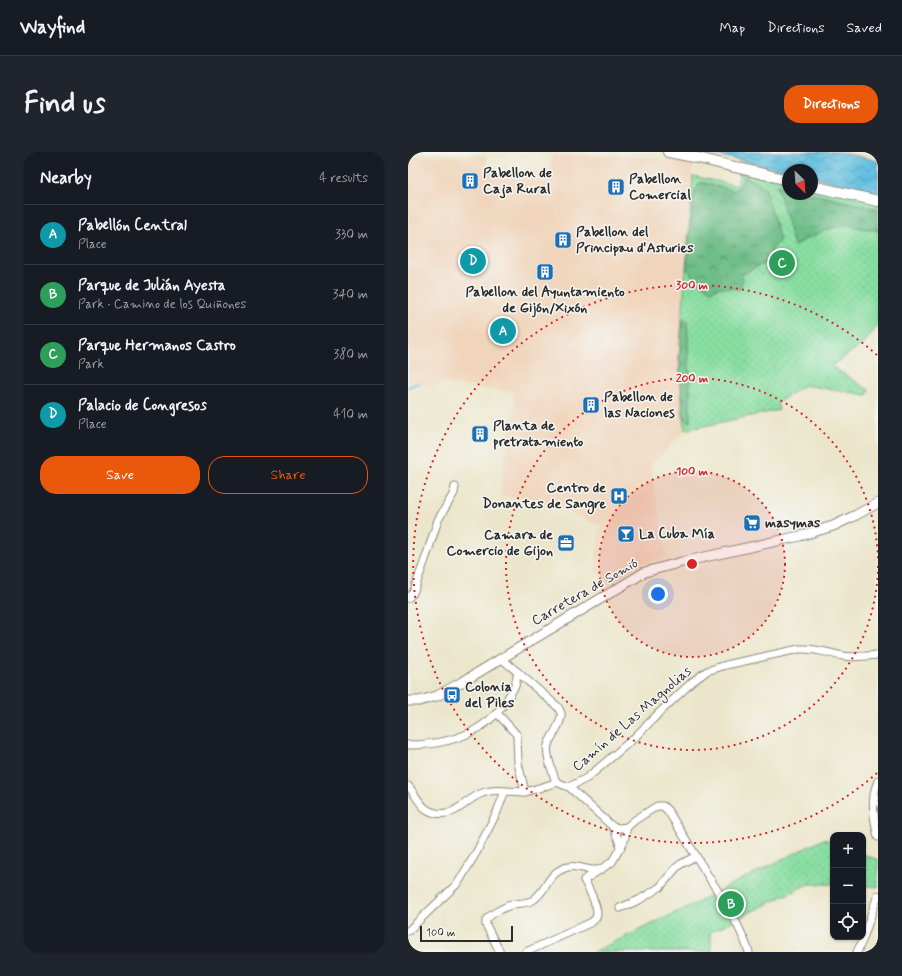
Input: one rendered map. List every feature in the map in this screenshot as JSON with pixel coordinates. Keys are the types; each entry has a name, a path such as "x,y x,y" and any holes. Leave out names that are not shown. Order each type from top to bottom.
{"main road":[{"path":"668,152 782,179"},
{"path":"818,187 878,201"}],"street":[{"path":"408,598 413,593 438,520 454,493 455,487"},
{"name":"Carretera de Somió","path":"408,701 419,701 436,696 464,681 645,572 682,562 800,536 833,526 856,516 878,503"},
{"name":"Camín de Las Magnolias","path":"556,782 569,787 587,778 632,739 692,682 707,671 726,664 809,648 845,656 878,655"},
{"path":"408,786 426,809 440,814 451,813 470,799 493,790 525,792 556,782 552,772 548,746 560,719 561,714 558,707 501,658"},
{"path":"408,745 442,743 464,736 480,727 497,713 506,701 515,686 518,672"},
{"path":"497,713 517,734 518,762 525,792"},
{"path":"878,781 874,794 874,815 878,837"},
{"path":"569,787 613,827 619,841 620,848"},
{"path":"408,930 458,883 476,853 497,812 505,791"},
{"path":"584,880 612,862 624,841 627,828 635,820 657,806 662,806 668,811 735,920 749,952"},
{"path":"613,827 627,828"},
{"path":"620,908 639,900 660,887 676,868 696,856"},
{"path":"500,952 486,925 486,920 489,916 513,904 532,901 551,877 559,870 570,866 601,870"},
{"path":"526,952 592,922 596,918 598,913 596,907 578,867"},
{"path":"857,952 878,895"}],"shaded area":[{"path":"408,156 486,156 486,171 550,171 552,156 624,156 661,158 661,161 693,164 678,357 685,430 650,466 667,556 642,564 610,583 595,571 600,525 527,497 500,497 502,475 515,407 513,392 448,384 436,385 408,383"}],"green space":[{"path":"741,169 782,179 782,200 818,200 818,187 878,201 878,325 864,343 831,366 869,390 867,395 804,385 777,403 779,410 685,430 679,357 693,176 737,186"},
{"path":"744,176 765,187 780,240 772,250 772,259 741,275 743,278 740,289 719,287 711,291 697,281 687,269 693,197 699,183 705,183 732,190 739,188"},
{"path":"777,185 782,186 782,200 818,200 818,195 878,209 878,231 856,227 849,224 829,229 794,246"},
{"path":"683,318 687,320 690,422 683,416 679,357"},
{"path":"824,839 830,841 830,884 808,884 710,932 712,952 593,952 719,892 722,889"},
{"path":"866,855 878,860 878,887 866,885"}],"water":[{"path":"703,152 840,152 878,161 878,193 818,178 818,164 782,164 782,170"}],"waterway":[{"path":"408,387 419,383"}],"place":[{"name":"Pabellon de Caja Rural","path":"470,181"},
{"name":"Pabellon Comercial","path":"616,187"},
{"name":"Pabellon del Principau d'Asturies","path":"563,240"},
{"name":"Palacio de Congresos","path":"473,261"},
{"name":"Parque Hermanos Castro","path":"782,263"},
{"name":"Pabellon del Ayuntamiento de Gijón/Xixón","path":"545,272"},
{"name":"Pabellón Central","path":"503,331"},
{"name":"Pabellon de las Naciones","path":"591,405"},
{"name":"Planta de pretratamiento","path":"480,434"},
{"name":"Centro de Donantes de Sangre","path":"619,496"},
{"name":"masymas","path":"752,523"},
{"name":"La Cuba Mía","path":"626,534"},
{"name":"Camara de Comercio de Gijon","path":"566,543"},
{"name":"Colonia del Piles","path":"452,695"},
{"name":"Parque de Julián Ayesta","path":"731,904"}]}
